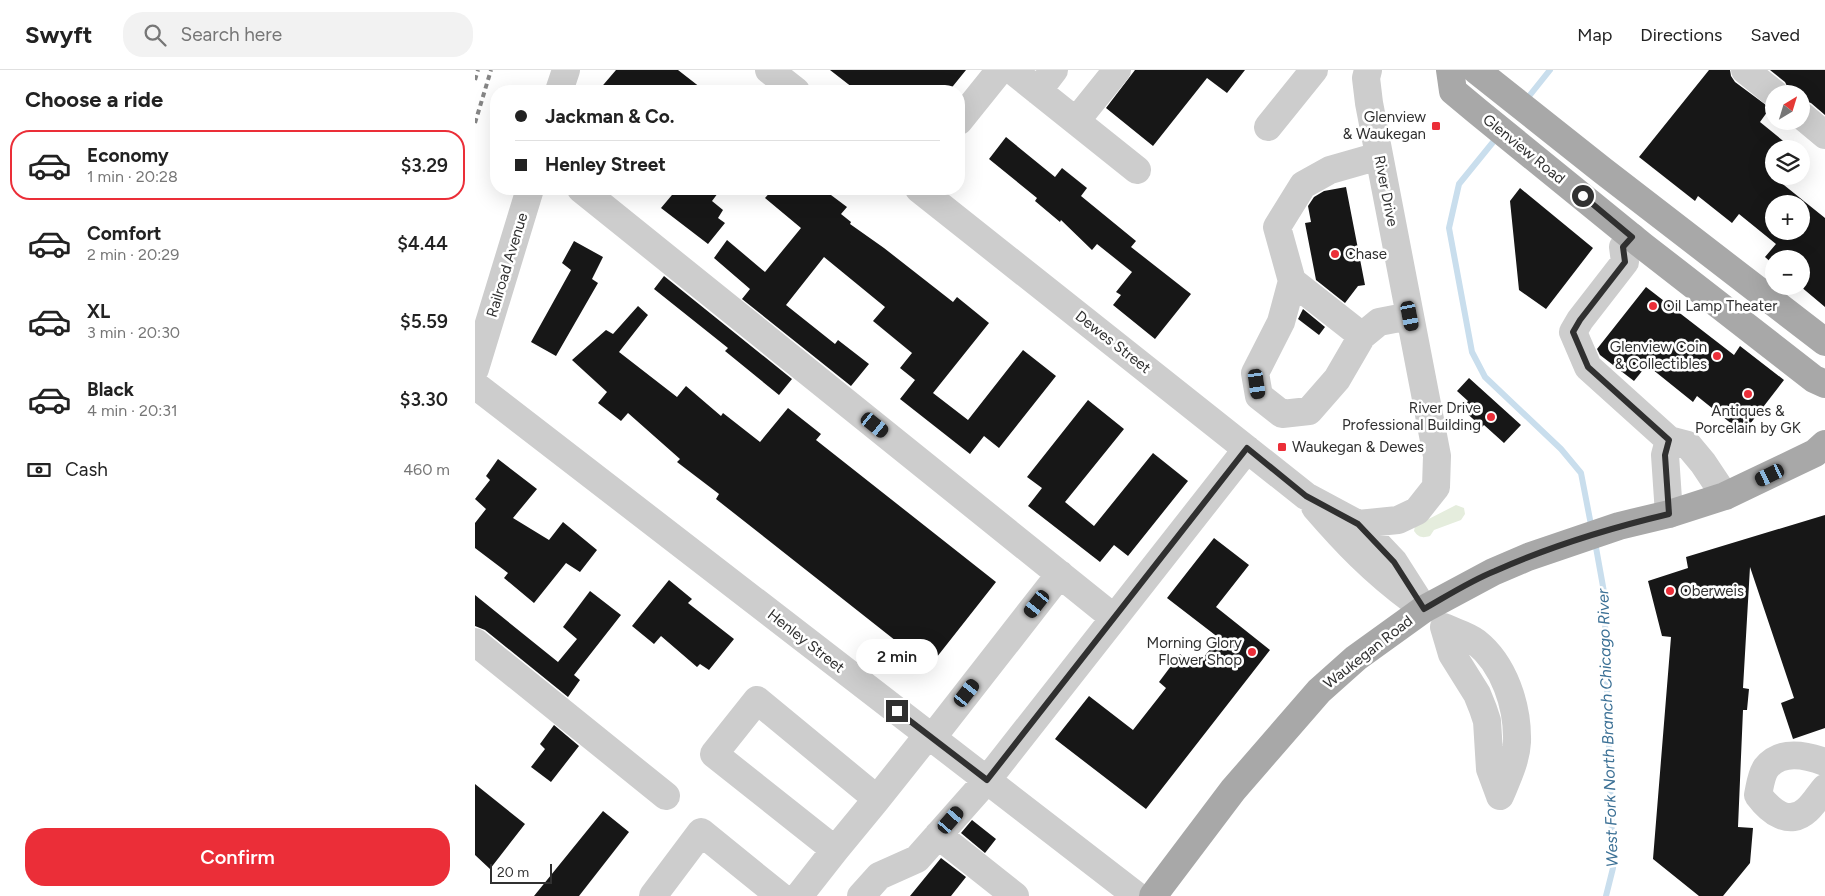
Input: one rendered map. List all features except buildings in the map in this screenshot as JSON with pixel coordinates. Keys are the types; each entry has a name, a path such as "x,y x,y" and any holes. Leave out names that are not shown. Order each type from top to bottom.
{"main road":[{"name":"Glenview Road","path":"1450,70 1453,91 1535,158 1635,250 1815,379 1825,384"},
{"path":"1487,78 1825,342"},
{"name":"Waukegan Road","path":"1153,896 1233,790 1319,691 1356,658 1424,609 1493,572 1574,540 1619,526 1669,514 1725,496 1815,453 1825,444"}],"street":[{"path":"561,85 566,70"},
{"path":"769,70 788,85"},
{"path":"965,114 1000,70"},
{"path":"1012,70 1046,80 1076,121 1137,170"},
{"path":"1076,121 1117,70"},
{"path":"1268,128 1315,70"},
{"name":"River Drive","path":"1358,524 1398,520 1417,511 1436,487 1437,456 1369,103 1367,70"},
{"path":"1745,70 1765,86"},
{"path":"1810,122 1825,135"},
{"path":"1379,156 1330,170 1303,185 1277,227 1292,281 1281,322 1255,374 1259,396 1282,414 1309,411 1337,379 1362,336 1379,322 1410,316"},
{"name":"Railroad Avenue","path":"475,369 528,195"},
{"path":"588,195 1114,618"},
{"name":"Dewes Street","path":"927,195 1306,496 1346,543 1371,568 1424,609"},
{"path":"1635,250 1580,320 1573,332 1588,367 1669,440 1688,445 1703,463 1725,496"},
{"path":"1292,281 1362,336"},
{"name":"Henley Street","path":"475,385 1137,896"},
{"path":"1669,440 1665,455 1669,514"},
{"path":"861,896 879,876 917,859 987,780 1247,448"},
{"name":"Dewes Street","path":"1306,496 1358,524 1394,562 1424,609"},
{"path":"799,896 1060,574"},
{"path":"1444,627 1475,641 1491,657 1504,678 1515,716 1517,743 1511,772 1500,796 1489,769 1487,721 1477,694 1452,654 1444,627"},
{"path":"475,642 667,796"},
{"path":"835,850 714,754 757,700 877,799"},
{"path":"1487,721 1515,716"},
{"path":"1825,762 1799,755 1787,755 1776,759 1765,768 1759,795 1767,806 1783,817 1797,817 1807,810 1825,788"},
{"path":"664,892 701,832 780,896"},
{"path":"938,835 1015,896"}],"green space":[{"path":"1456,505 1464,508 1465,514 1461,520 1434,530 1428,537 1419,536 1414,531 1415,526"}],"waterway":[{"name":"West Fork North Branch Chicago River","path":"1526,100 1550,70"},
{"name":"West Fork North Branch Chicago River","path":"1498,136 1459,184 1449,228 1472,352 1485,377 1561,449 1581,473 1592,530"},
{"name":"West Fork North Branch Chicago River","path":"1595,542 1604,592 1613,868 1606,896"}],"railway":[{"path":"475,80 478,70"},
{"path":"475,123 491,70"}],"place":[{"name":"Glenview & Waukegan","path":"1436,126"},
{"name":"Chase","path":"1335,254"},
{"name":"Oil Lamp Theater","path":"1653,306"},
{"name":"Glenview Coin & Collectibles","path":"1717,356"},
{"name":"Antiques & Porcelain by GK","path":"1748,394"},
{"name":"River Drive Professional Building","path":"1491,417"},
{"name":"Waukegan & Dewes","path":"1282,447"},
{"name":"Oberweis","path":"1670,591"},
{"name":"Morning Glory Flower Shop","path":"1252,652"}],"route":[{"path":"897,711 987,780 1247,448 1306,496 1358,524 1394,562 1424,609 1493,572 1528,557 1619,526 1669,514 1665,455 1669,440 1588,367 1573,332 1580,320 1625,262 1623,247 1632,237 1583,196"}]}
